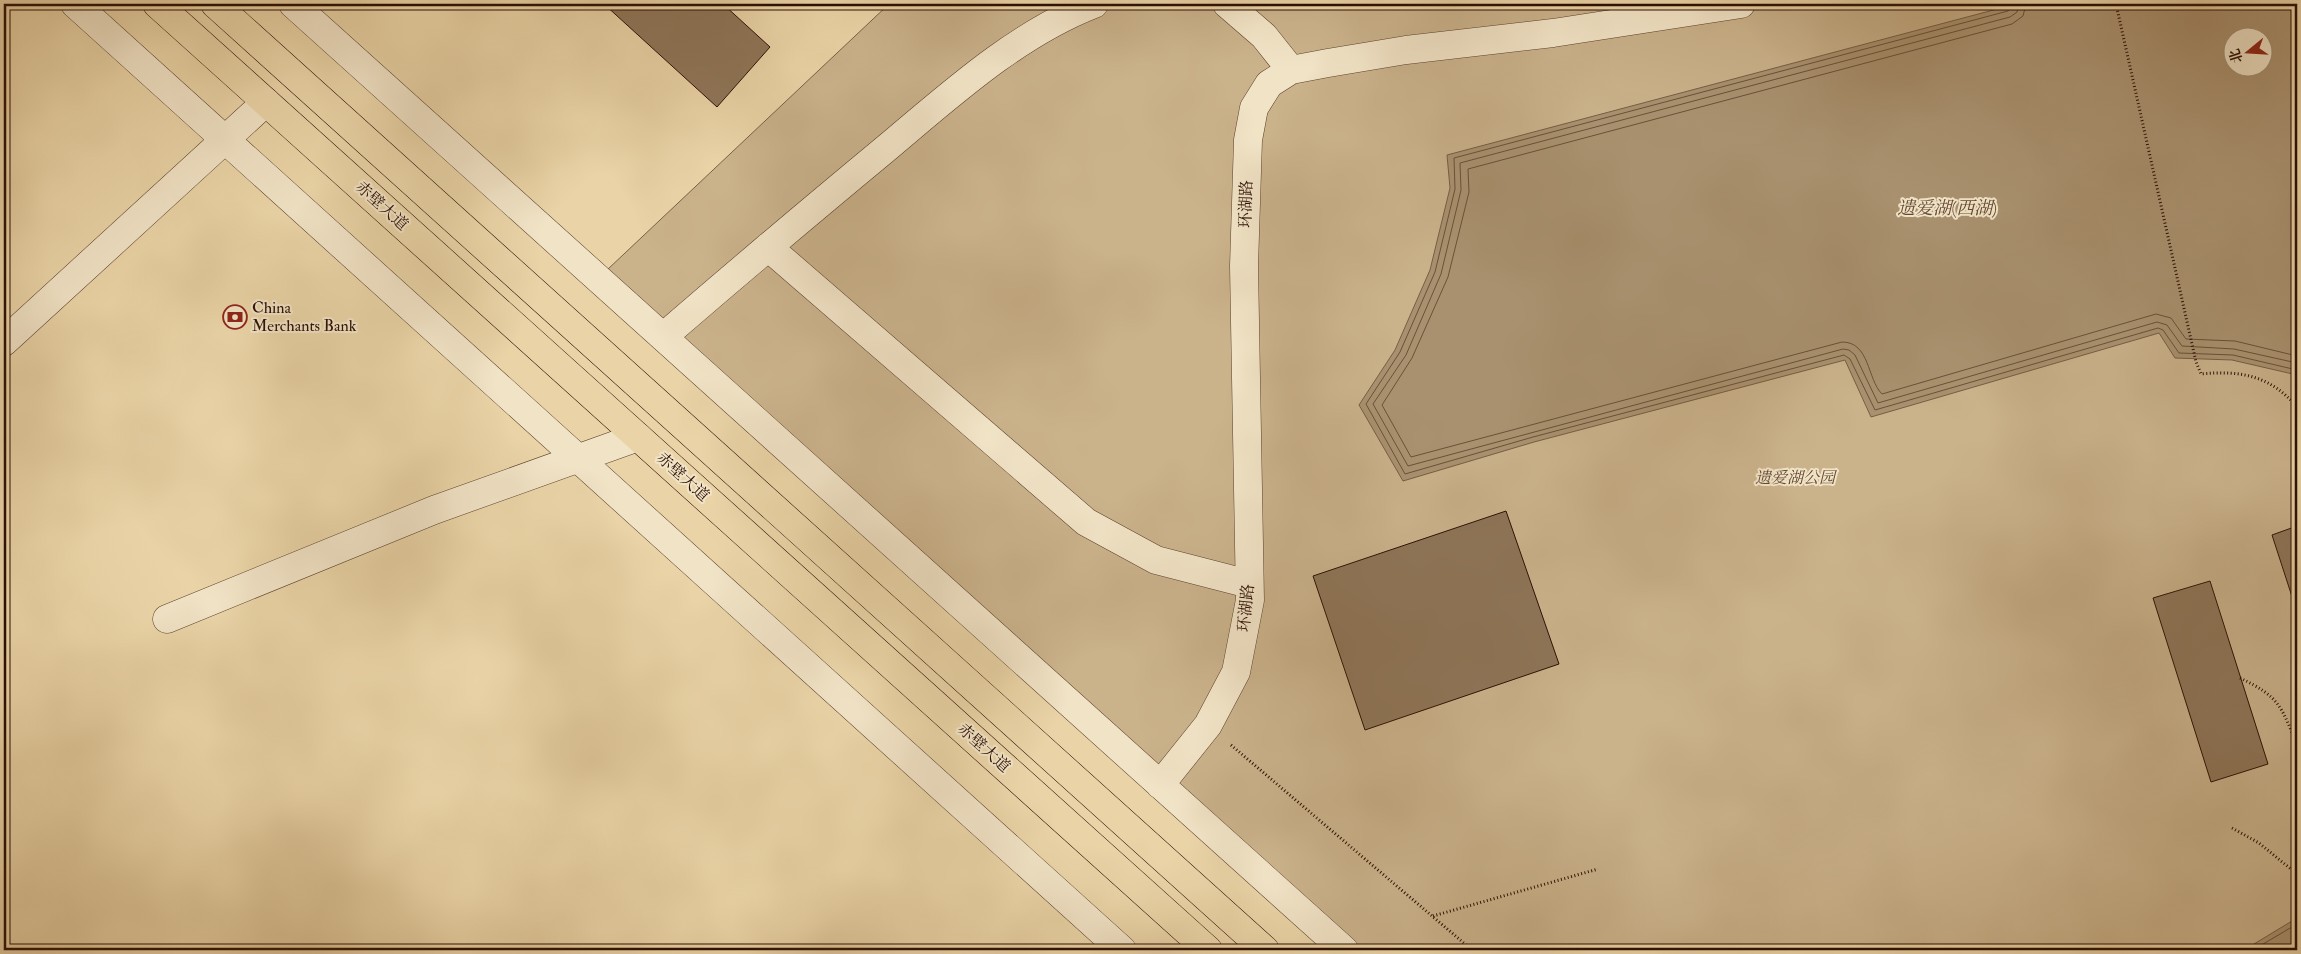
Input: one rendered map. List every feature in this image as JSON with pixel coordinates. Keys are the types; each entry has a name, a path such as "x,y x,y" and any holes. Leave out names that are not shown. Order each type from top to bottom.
{"main road":[{"name":"赤壁大道","path":"157,4 1208,950"},
{"path":"215,4 1265,950"}],"street":[{"path":"75,4 1122,950"},
{"path":"294,4 1344,950"},
{"path":"663,337 966,82 1064,15 1094,4"},
{"path":"1227,4 1264,36 1291,70"},
{"name":"环湖路","path":"1160,784 1208,725 1236,672 1250,600 1244,266 1248,140 1254,108 1269,84 1291,70 1406,50 1553,33 1741,4"},
{"path":"4,342 266,102"},
{"path":"768,247 1086,522 1156,560 1249,584"},
{"path":"167,618 434,510 638,437"}],"path":[{"path":"2116,4 2196,362 2201,374 2223,372 2254,376 2283,391 2297,407"},
{"path":"2240,678 2260,687 2280,705 2297,745"},
{"path":"1208,725 1472,950"},
{"path":"2232,828 2259,843 2297,874"},
{"path":"1432,916 1598,869"}],"green space":[{"name":"遗爱湖公园","path":"889,4 2297,4 2297,950 1363,950 607,270"}],"water":[{"name":"遗爱湖(西湖)","path":"2016,4 2297,4 2297,375 2232,360 2175,358 2159,333 1871,417 1845,360 1534,442 1403,481 1359,405 1395,350 1430,270 1450,188 1447,155"},
{"path":"2297,918 2297,950 2244,950"}],"building":[{"path":"604,4 723,4 770,47 717,107"},
{"path":"1506,511 1559,664 1365,730 1313,576"},
{"path":"2297,526 2297,612 2272,535"},
{"path":"2210,581 2268,764 2211,782 2153,598"}],"place":[{"name":"China Merchants Bank","path":"235,317"}]}
